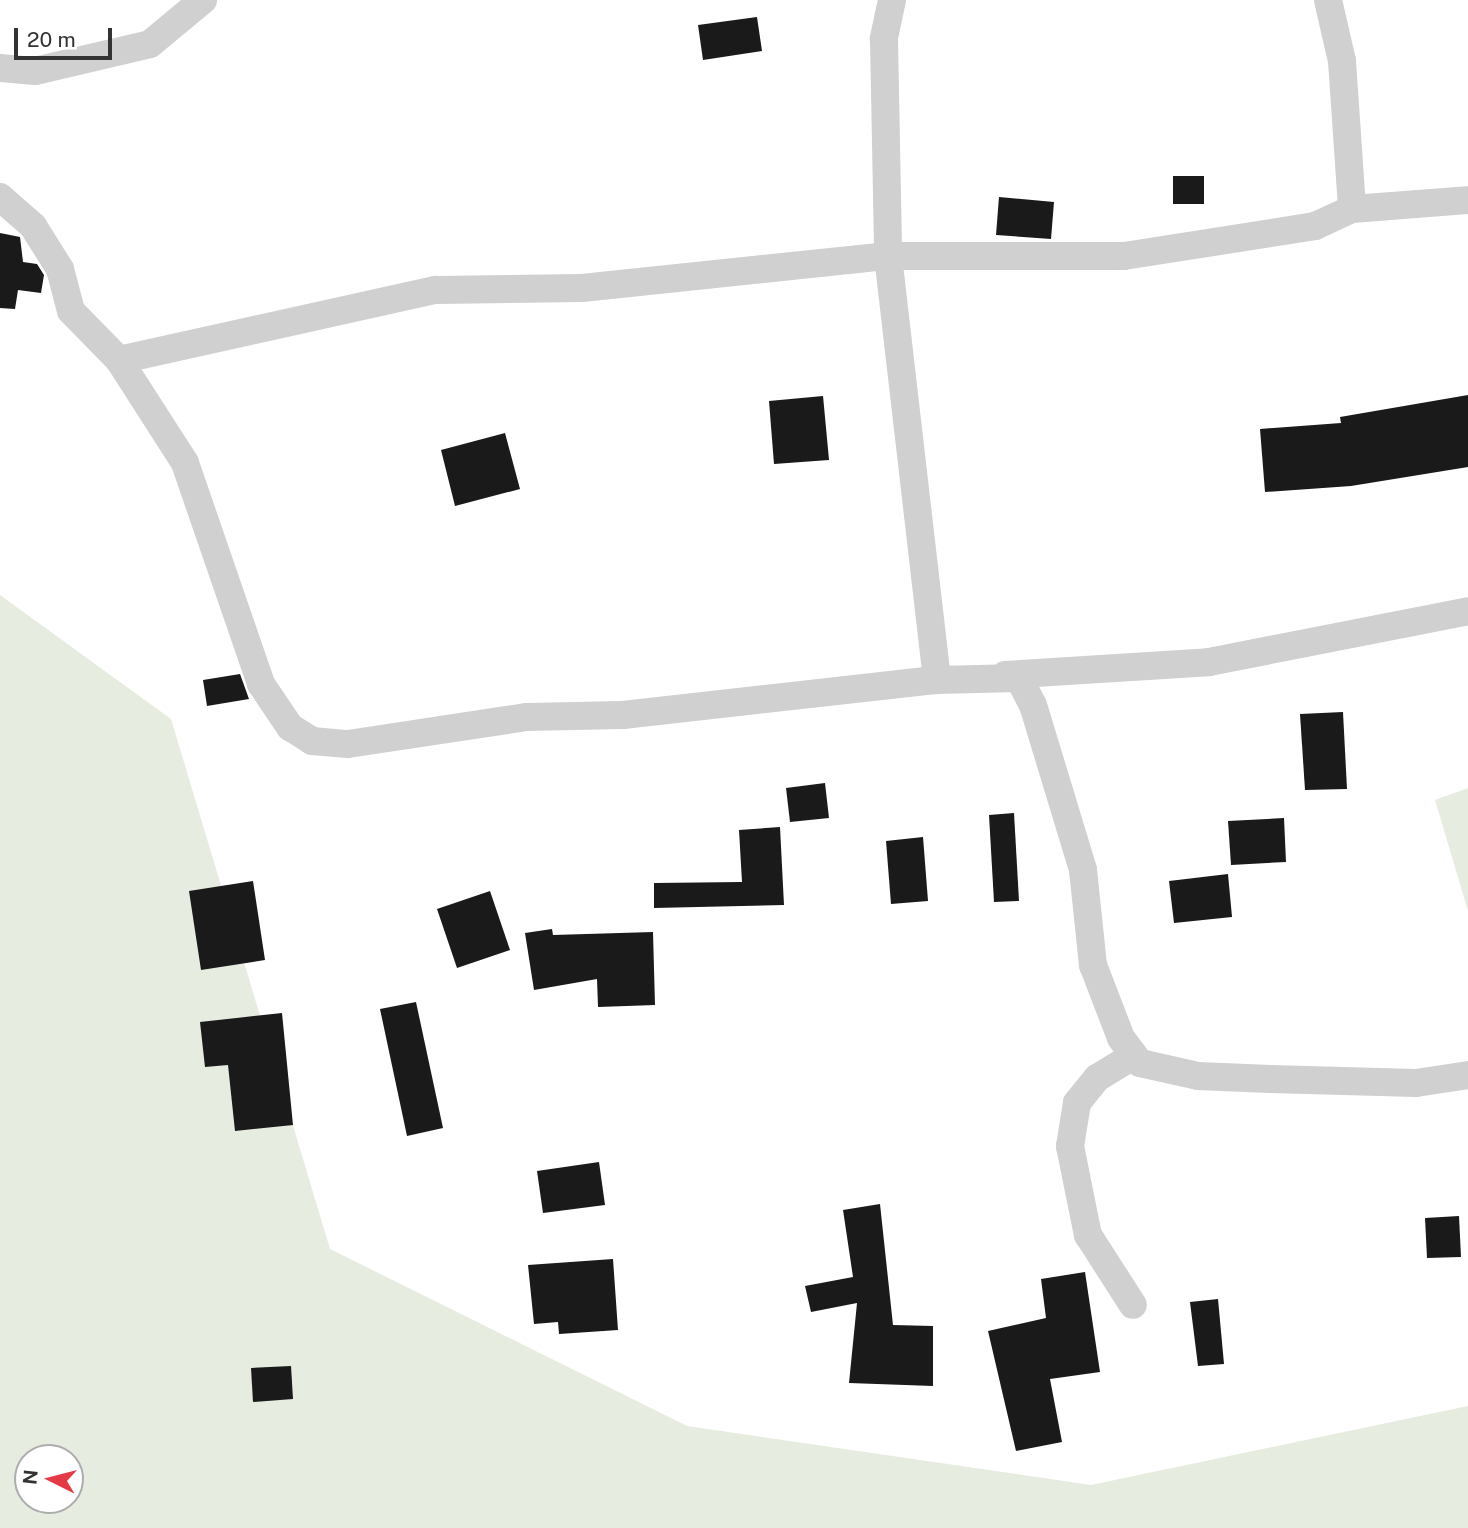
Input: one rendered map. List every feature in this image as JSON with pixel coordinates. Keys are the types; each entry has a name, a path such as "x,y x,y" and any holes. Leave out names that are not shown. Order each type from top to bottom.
{"street":[{"path":"0,68 35,71 150,44 203,0"},
{"path":"892,0 884,39 888,256 937,680"},
{"path":"1328,0 1342,61 1352,209"},
{"path":"0,197 33,226 53,258 71,311 119,360 185,463 271,705 290,727 312,741 348,744 527,717 677,710 937,680 1209,662 1468,611"},
{"path":"119,360 436,290 582,288 888,256 1124,256 1315,226 1352,209 1468,200"},
{"path":"1005,675 1019,678 1033,705 1083,870 1093,965 1133,1056 1151,1069 1198,1076 1416,1083 1468,1075"},
{"path":"1133,1056 1097,1078 1077,1103 1070,1146 1088,1235 1133,1305"}],"shaded area":[{"path":"0,595 171,719 330,1249 687,1426 1091,1485 1468,1406 1468,1528 0,1528"},
{"path":"1468,788 1468,911 1435,800"}],"building":[{"path":"757,17 762,51 703,60 698,25"},
{"path":"1173,176 1204,176 1204,204 1173,204"},
{"path":"999,197 1054,202 1051,239 996,235"},
{"path":"0,233 20,237 23,262 37,264 44,275 41,293 18,290 15,309 0,308"},
{"path":"1468,395 1468,467 1351,486 1265,492 1260,429 1341,423 1340,417"},
{"path":"823,396 829,460 774,464 769,401"},
{"path":"505,433 520,489 455,506 441,450"},
{"path":"240,674 249,699 207,706 203,680"},
{"path":"1343,712 1347,789 1305,790 1300,714"},
{"path":"825,783 829,818 790,822 786,788"},
{"path":"1014,813 1019,901 994,902 989,815"},
{"path":"1284,818 1286,862 1231,865 1228,821"},
{"path":"780,827 784,905 654,908 654,883 742,882 739,830"},
{"path":"923,837 928,901 891,904 886,841"},
{"path":"1228,874 1232,917 1174,923 1169,881"},
{"path":"253,881 265,960 201,970 189,891"},
{"path":"490,891 510,950 457,968 437,909"},
{"path":"552,929 553,935 653,932 655,1005 598,1007 597,979 534,990 525,933"},
{"path":"416,1002 443,1128 407,1136 380,1009"},
{"path":"282,1013 293,1125 235,1131 228,1065 205,1067 200,1022"},
{"path":"599,1162 605,1205 543,1213 537,1171"},
{"path":"880,1204 893,1325 933,1326 933,1386 849,1383 857,1303 811,1312 805,1286 853,1277 843,1210"},
{"path":"1459,1216 1461,1257 1427,1258 1425,1218"},
{"path":"613,1259 618,1330 559,1334 558,1322 534,1324 528,1265"},
{"path":"1085,1272 1100,1372 1050,1379 1062,1442 1016,1451 988,1331 1046,1318 1041,1279"},
{"path":"1218,1299 1224,1364 1198,1366 1190,1302"},
{"path":"291,1366 293,1399 253,1402 251,1368"}]}
